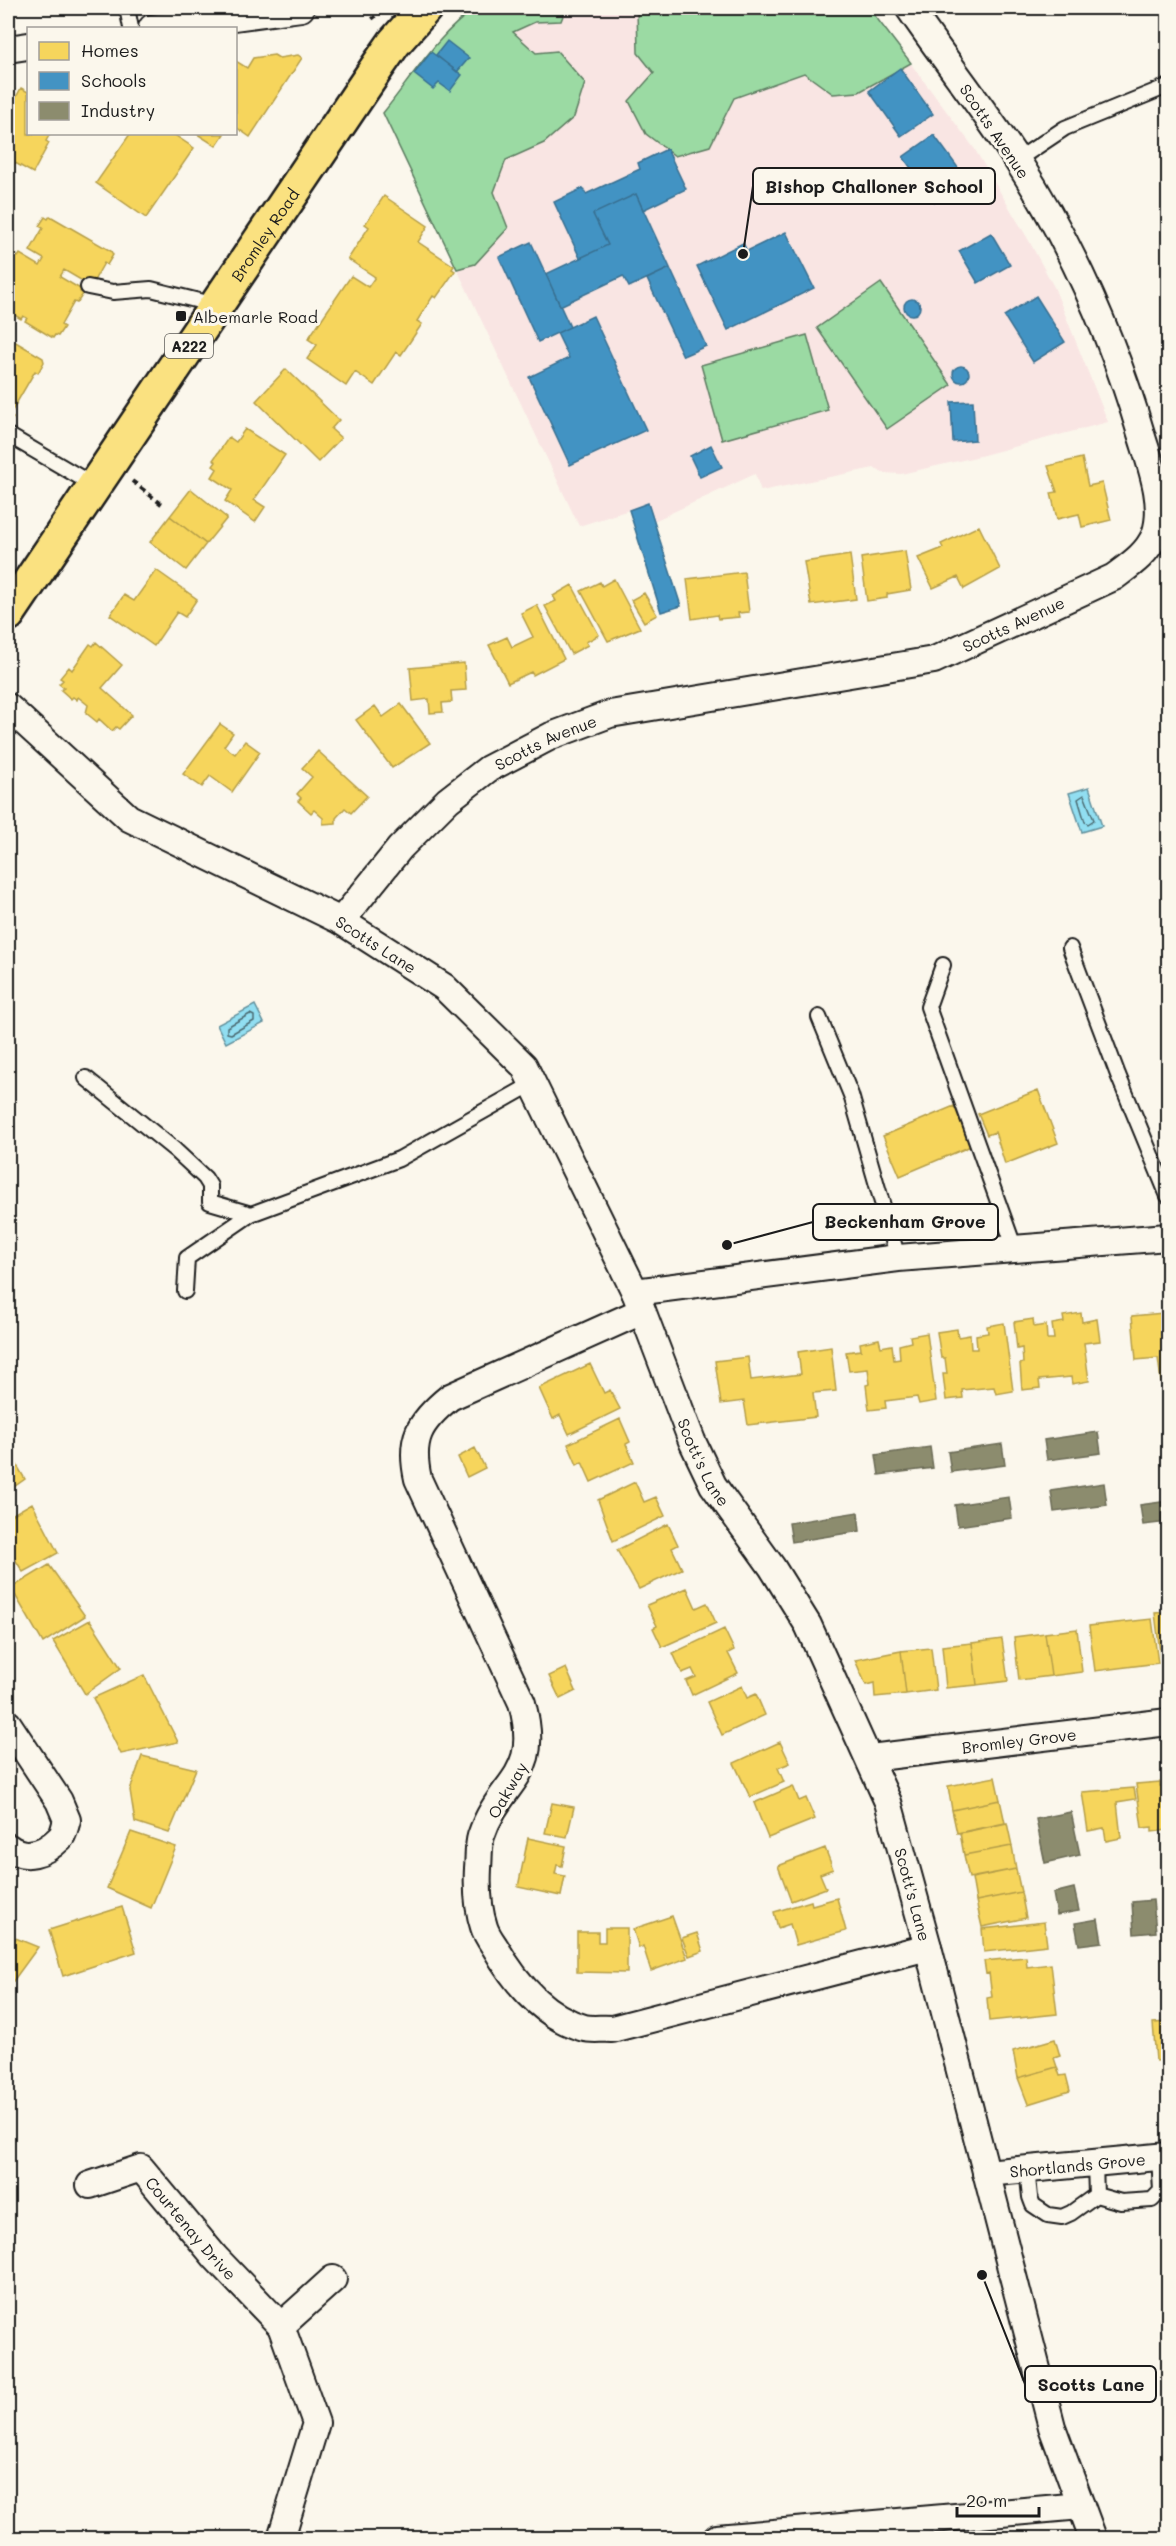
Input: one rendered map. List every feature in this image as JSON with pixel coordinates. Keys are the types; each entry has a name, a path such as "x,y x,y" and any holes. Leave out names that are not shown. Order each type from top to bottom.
{"main road":[{"name":"Bromley Road","path":"8,614 389,51 425,8"}],"street":[{"path":"157,27 226,14 301,8"},
{"name":"Scotts Avenue","path":"341,921 400,848 448,800 488,769 551,736 610,714 934,660 1114,577 1143,554 1155,533 1158,508 1149,461 1125,378 1070,253 1017,160 909,8"},
{"path":"8,49 27,46"},
{"name":"Scotts Lane","path":"8,707 129,818 341,921 444,987 524,1066 638,1301"},
{"name":"Oakway","path":"928,1947 612,2029 585,2028 558,2016 532,1998 508,1970 484,1929 477,1887 480,1838 494,1810 520,1771 528,1750 528,1727 522,1703 418,1479 413,1456 419,1431 431,1412 450,1396 638,1301 898,1258 1168,1237"},
{"name":"Scott's Lane","path":"638,1301 692,1441 713,1485 772,1567 808,1625 888,1802 928,1947 1052,2427 1093,2538"},
{"name":"Bromley Grove","path":"870,1758 1168,1722"},
{"path":"8,1725 59,1801 67,1820 61,1838 34,1855 18,1854 8,1847"},
{"name":"Shortlands Grove","path":"986,2173 1164,2156"},
{"name":"Courtenay Drive","path":"90,2186 141,2168 215,2258 281,2326 316,2422 281,2538"},
{"path":"281,2326 333,2279"},
{"path":"717,2538 1081,2506"}],"lane":[{"path":"127,8 131,27"},
{"path":"1017,160 1065,128 1168,86"},
{"path":"88,287 113,291 151,289 217,305"},
{"path":"8,435 103,475"},
{"path":"1070,948 1118,1075 1168,1196"},
{"path":"943,966 928,1007 1014,1249"},
{"path":"819,1017 851,1095 898,1258"},
{"path":"86,1078 175,1150 205,1178 210,1186 210,1202 251,1215"},
{"path":"185,1291 187,1258 251,1215 399,1159 532,1084"},
{"path":"1096,2195 1121,2202 1152,2200 1161,2191 1164,2156"},
{"path":"1095,2163 1096,2195"},
{"path":"1027,2169 1033,2205 1048,2215 1062,2217 1096,2195"}],"path":[{"path":"103,475 164,506"}],"shaded area":[{"path":"476,8 869,8 974,148 1028,239 1054,287 1108,422 901,474 883,473 874,468 761,491 755,474 654,521 648,504 579,526 383,113 444,36 462,17"}],"green space":[{"path":"476,8 566,8 561,21 535,22 513,32 536,53 557,51 585,83 574,117 544,143 506,160 494,192 508,228 475,264 457,269 383,113 426,56 462,18"},
{"path":"637,8 869,8 911,63 859,92 833,94 804,73 734,98 710,146 675,156 646,134 629,101 654,73 638,53"},
{"path":"881,283 951,385 887,429 817,328"},
{"path":"807,335 828,410 722,440 701,365"}],"water":[{"path":"1089,787 1102,826 1082,832 1069,793"},
{"path":"255,1005 264,1023 226,1043 217,1025"}],"building: Homes":[{"path":"298,55 302,58 250,137 237,128 237,62 247,68 253,58"},
{"path":"21,88 27,91 27,135 49,135 46,141 49,143 33,173 8,159 8,97 14,101"},
{"path":"129,135 154,137 174,135 194,148 146,218 96,183"},
{"path":"199,135 223,135 216,146"},
{"path":"384,196 428,226 418,242 454,266 452,269 455,271 436,298 433,296 417,321 422,324 401,355 396,352 374,385 355,372 346,386 307,359 317,345 308,339 351,276 368,287 375,277 348,259 369,227 365,224"},
{"path":"50,216 111,251 113,255 107,265 104,263 91,286 64,270 60,277 82,290 80,292 83,294 77,303 74,302 61,325 64,327 58,336 55,335 53,338 25,321 27,318 23,316 21,319 8,311 8,275 13,267 9,265 15,255 18,257 20,254 40,266 44,259 30,251 43,228 39,226 45,217 48,219"},
{"path":"14,341 43,358 44,362 38,373 35,371 9,416 13,418 8,426 8,342 12,344"},
{"path":"286,369 339,420 331,429 341,438 318,462 256,401"},
{"path":"245,429 285,455 254,500 265,507 255,522 225,501 232,490 212,477 217,469 213,466 216,462 213,460 229,437 236,442"},
{"path":"1082,458 1088,486 1102,483 1111,520 1082,527 1079,514 1057,519 1051,493 1057,492 1048,466"},
{"path":"191,489 227,518 206,544 170,516"},
{"path":"170,516 206,544 186,570 150,542"},
{"path":"979,526 1000,569 964,589 958,577 933,588 918,558 943,548 941,544"},
{"path":"905,551 911,590 887,594 887,598 867,601 861,558"},
{"path":"850,555 856,599 811,605 804,562"},
{"path":"156,570 197,599 185,617 177,612 154,646 110,615 124,595 134,601"},
{"path":"744,572 749,612 738,613 739,617 718,619 717,615 692,619 687,579"},
{"path":"614,579 640,628 608,641 581,591 600,582 602,586"},
{"path":"572,585 599,635 586,642 588,645 571,654 545,606 556,601 553,596"},
{"path":"644,593 657,615 644,622 631,600"},
{"path":"537,605 564,659 533,675 531,672 508,683 489,645 507,637 512,647 533,637 521,613"},
{"path":"96,642 122,665 102,688 132,715 119,729 116,727 112,731 99,719 97,722 86,713 88,705 78,697 77,700 73,697 71,699 61,690 64,688 59,684 63,680 60,678 69,667 72,670 90,644 93,646"},
{"path":"464,663 466,690 451,691 452,702 442,703 443,712 430,713 429,699 413,701 410,668"},
{"path":"401,704 430,743 392,768 356,720 375,706 383,717"},
{"path":"220,724 233,733 224,746 235,754 245,741 260,752 232,792 210,776 202,787 183,774"},
{"path":"318,751 367,796 351,813 345,808 336,818 336,823 323,824 323,818 314,810 311,813 298,801 301,798 297,794 312,777 302,768"},
{"path":"1038,1090 1058,1143 1005,1164 995,1132 987,1135 978,1114"},
{"path":"954,1106 971,1146 900,1176 883,1136"},
{"path":"1081,1313 1082,1322 1097,1319 1100,1341 1084,1343 1089,1381 1072,1384 1071,1377 1039,1380 1040,1388 1022,1390 1020,1364 1023,1363 1022,1348 1017,1349 1014,1322 1033,1319 1034,1327 1046,1325 1047,1339 1054,1339 1052,1324 1064,1322 1063,1316"},
{"path":"1163,1313 1166,1336 1168,1335 1168,1380 1161,1381 1158,1358 1136,1360 1132,1316"},
{"path":"1004,1323 1013,1391 996,1394 994,1387 962,1390 963,1398 946,1400 943,1374 947,1374 945,1358 941,1358 937,1332 957,1329 958,1337 970,1335 971,1349 977,1349 976,1335 988,1333 987,1326"},
{"path":"927,1333 936,1401 919,1404 917,1397 885,1401 886,1408 869,1410 866,1385 870,1384 868,1369 849,1371 846,1352 861,1350 860,1343 879,1339 881,1347 892,1345 894,1360 900,1359 899,1345 911,1342 910,1336"},
{"path":"831,1347 836,1391 813,1393 816,1417 748,1425 744,1401 721,1404 715,1361 748,1357 751,1380 801,1374 798,1352"},
{"path":"590,1364 604,1393 610,1390 620,1409 569,1434 560,1415 553,1419 539,1388"},
{"path":"620,1419 630,1442 626,1444 634,1462 591,1482 582,1462 577,1465 568,1444"},
{"path":"475,1448 485,1468 467,1477 458,1457"},
{"path":"8,1450 25,1479 8,1491"},
{"path":"635,1482 644,1502 656,1497 665,1516 613,1541 598,1500"},
{"path":"32,1503 58,1553 23,1572 8,1548 8,1517"},
{"path":"668,1524 678,1545 672,1548 682,1569 639,1589 617,1550"},
{"path":"49,1565 85,1616 43,1643 11,1588"},
{"path":"687,1588 696,1608 707,1603 716,1623 662,1647 653,1628 657,1626 647,1605"},
{"path":"1168,1612 1168,1660 1161,1661 1155,1613"},
{"path":"1152,1619 1158,1663 1095,1671 1089,1626"},
{"path":"90,1620 121,1668 85,1694 53,1641"},
{"path":"724,1629 734,1650 728,1653 738,1673 692,1695 686,1681 696,1677 692,1669 682,1673 673,1653"},
{"path":"1077,1629 1082,1672 1051,1676 1045,1633"},
{"path":"1045,1633 1051,1676 1019,1680 1014,1637"},
{"path":"1002,1639 1008,1681 977,1685 972,1643"},
{"path":"972,1643 977,1685 946,1688 942,1646"},
{"path":"931,1648 936,1690 906,1694 901,1651"},
{"path":"901,1651 906,1694 875,1697 874,1683 866,1685 855,1660"},
{"path":"566,1668 576,1691 560,1699 549,1676"},
{"path":"144,1675 178,1742 121,1754 93,1698"},
{"path":"742,1686 747,1698 756,1694 765,1715 722,1735 707,1702"},
{"path":"780,1742 790,1763 778,1768 784,1782 750,1797 734,1763"},
{"path":"142,1756 196,1769 169,1833 135,1822 130,1790"},
{"path":"995,1777 1000,1800 952,1810 948,1786"},
{"path":"1160,1782 1160,1786 1168,1786 1168,1830 1152,1832 1152,1827 1142,1828 1136,1784"},
{"path":"793,1786 799,1801 806,1798 815,1819 768,1838 754,1803"},
{"path":"1134,1788 1136,1799 1117,1802 1121,1838 1106,1841 1104,1828 1088,1831 1082,1792"},
{"path":"1000,1800 1005,1823 957,1833 952,1810"},
{"path":"552,1803 574,1807 567,1837 545,1833"},
{"path":"1007,1823 1012,1846 964,1855 960,1833"},
{"path":"131,1832 176,1847 151,1908 107,1888"},
{"path":"528,1838 566,1846 562,1866 557,1865 555,1874 565,1876 561,1896 518,1887"},
{"path":"1012,1846 1016,1869 969,1878 964,1855"},
{"path":"825,1848 833,1869 820,1874 826,1888 791,1901 778,1866"},
{"path":"1016,1869 1021,1892 976,1901 972,1878"},
{"path":"1021,1892 1026,1918 982,1927 976,1901"},
{"path":"837,1898 846,1931 796,1945 790,1924 778,1928 774,1912 811,1901 812,1905"},
{"path":"122,1907 136,1952 63,1976 49,1930"},
{"path":"672,1916 687,1958 651,1971 643,1946 639,1948 633,1929"},
{"path":"1044,1922 1047,1945 984,1952 982,1929"},
{"path":"605,1928 627,1928 627,1973 577,1972 577,1932 598,1932 598,1942 605,1942"},
{"path":"697,1933 703,1951 689,1956 682,1938"},
{"path":"8,1935 38,1947 8,1988"},
{"path":"1026,1957 1027,1967 1051,1964 1057,2014 989,2021 987,1998 992,1997 989,1973 986,1974 984,1961"},
{"path":"1168,2022 1168,2080 1167,2060 1156,2061 1153,2023"},
{"path":"1055,2039 1060,2056 1054,2058 1057,2067 1018,2078 1013,2051"},
{"path":"1057,2067 1060,2076 1066,2075 1070,2091 1028,2104 1018,2078"}],"building: Schools":[{"path":"447,41 469,58 457,72 436,55"},
{"path":"431,52 462,75 450,91 439,83 433,89 414,74"},
{"path":"900,68 933,114 901,136 869,91"},
{"path":"934,135 967,180 935,202 903,157"},
{"path":"667,149 686,189 643,210 636,194 593,214 608,245 580,258 554,202 583,188 586,194 640,169 638,163"},
{"path":"636,194 670,268 629,287 623,276 560,306 546,274 608,245 593,214"},
{"path":"786,232 814,288 728,330 697,266 743,243 747,251"},
{"path":"991,233 1010,265 978,283 959,251"},
{"path":"531,242 570,327 538,342 499,257"},
{"path":"670,268 706,346 683,356 647,279"},
{"path":"1036,296 1065,342 1033,362 1004,316"},
{"path":"909,299 915,299 920,307 918,313 909,315 904,310 904,304"},
{"path":"593,316 646,430 570,465 529,377 569,358 557,333"},
{"path":"958,366 964,366 969,374 967,380 958,382 953,377 953,371"},
{"path":"973,401 975,440 953,442 951,402"},
{"path":"711,445 722,467 700,477 690,456"},
{"path":"648,503 681,606 661,612 629,510"}],"building: Industry":[{"path":"1098,1432 1101,1453 1047,1460 1044,1440"},
{"path":"1002,1444 1005,1465 951,1472 948,1452"},
{"path":"930,1447 933,1468 879,1475 876,1455"},
{"path":"1104,1483 1107,1505 1054,1512 1051,1491"},
{"path":"1009,1497 1012,1518 958,1526 955,1505"},
{"path":"1168,1501 1168,1522 1143,1525 1140,1505"},
{"path":"858,1512 860,1531 792,1542 789,1523"},
{"path":"1071,1812 1080,1855 1045,1863 1036,1819"},
{"path":"1074,1888 1079,1911 1057,1915 1053,1893"},
{"path":"1153,1900 1156,1932 1134,1934 1132,1902"},
{"path":"1098,1919 1102,1942 1079,1945 1075,1923"}],"place":[{"name":"Bishop Challoner School","path":"743,254"},
{"name":"Albemarle Road","path":"181,316"},
{"name":"Beckenham Grove","path":"727,1245"},
{"name":"Scotts Lane","path":"982,2275"}]}
